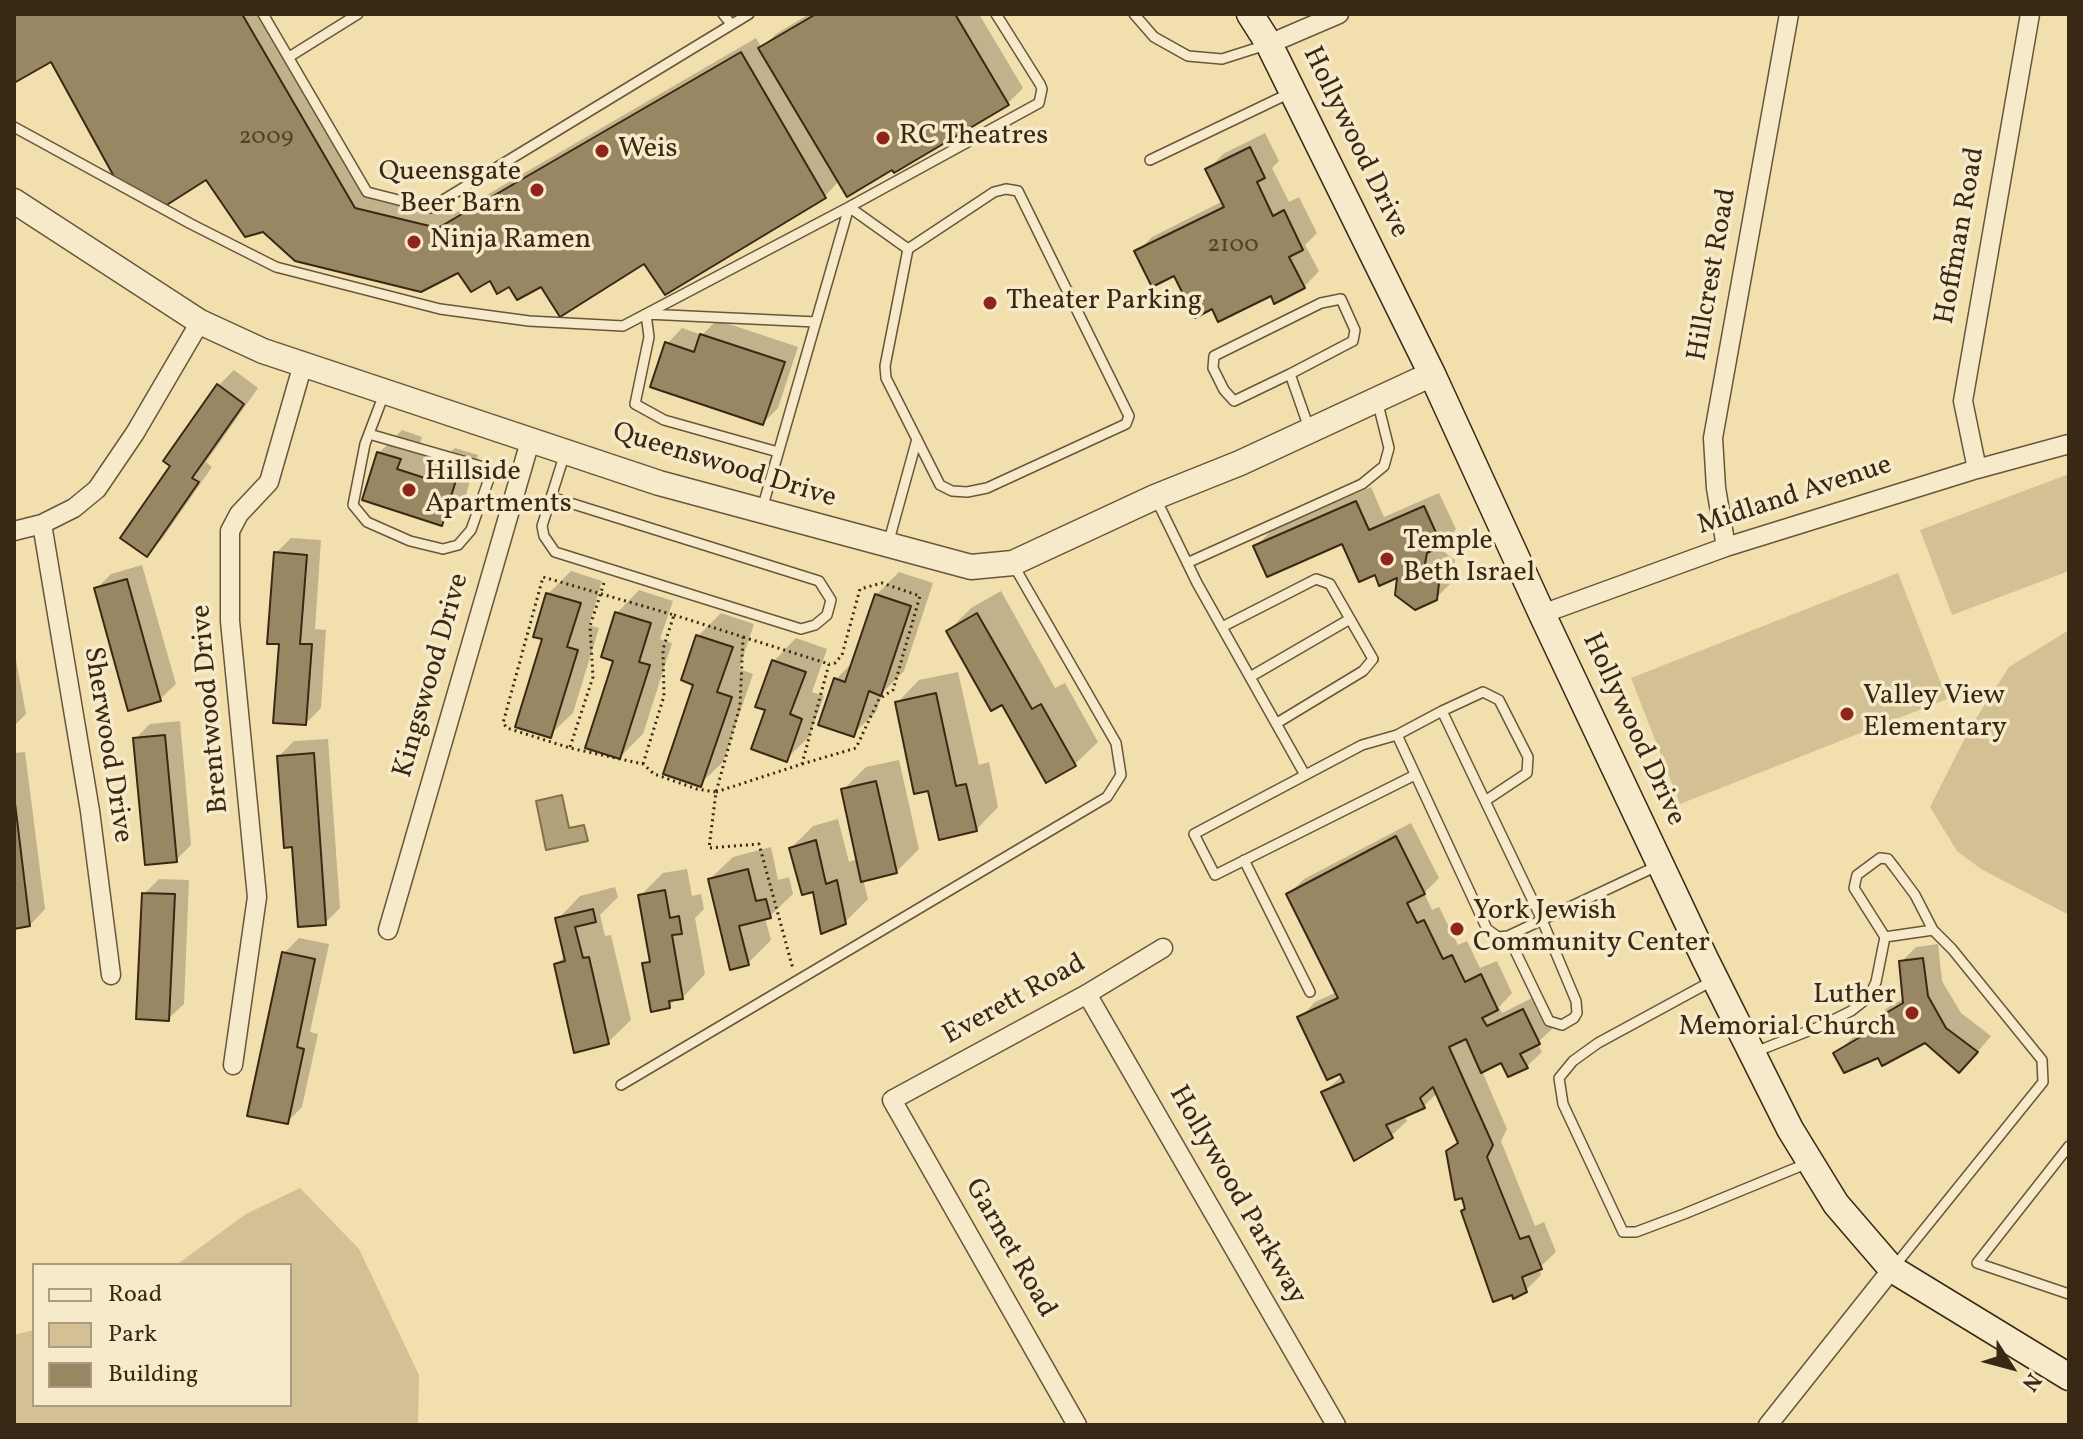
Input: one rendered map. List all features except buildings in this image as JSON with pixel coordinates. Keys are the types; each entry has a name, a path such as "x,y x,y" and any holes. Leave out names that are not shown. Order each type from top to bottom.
{"main road":[{"name":"Hollywood Drive","path":"1250,14 1269,44 1432,374 1715,980 1790,1129 1836,1204 1892,1269 2069,1377"}],"street":[{"path":"1269,44 1339,14"},
{"path":"1782,14 1789,14"},
{"name":"Hillcrest Road","path":"1726,547 1716,488 1713,438 1789,14"},
{"name":"Hoffman Road","path":"1977,469 1963,401 2030,14"},
{"name":"Queenswood Drive","path":"14,201 200,322 263,351 659,483 971,567 1013,563 1432,374"},
{"path":"14,531 42,524 74,508 97,489 135,433 200,322"},
{"name":"Brentwood Drive","path":"233,1065 257,897 230,621 230,531 239,514 269,482 303,364"},
{"name":"Kingswood Drive","path":"388,930 531,438"},
{"name":"Midland Avenue","path":"1542,614 1726,547 1977,469 2069,444"},
{"name":"Sherwood Drive","path":"42,524 90,811 111,975"},
{"name":"Everett Road","path":"892,1100 1087,994 1163,948"},
{"name":"Hollywood Parkway","path":"1087,994 1336,1425"},
{"name":"Garnet Road","path":"892,1100 1077,1425"},
{"path":"1768,1425 1892,1269"}],"lane":[{"path":"263,14 367,192 430,208 749,14"},
{"path":"289,57 358,14"},
{"path":"723,14 731,24"},
{"path":"14,127 177,217 276,267 440,309 529,321 623,326 1039,103 1040,84 996,14"},
{"path":"1134,14 1154,37 1188,56 1222,59 1269,44"},
{"path":"1150,160 1293,92"},
{"path":"1006,189 1018,191 1129,416 1126,424 987,488 967,492 952,491 940,485 886,378 885,366 908,249 994,192 1006,189"},
{"path":"849,207 908,249"},
{"path":"761,511 849,207"},
{"path":"1341,299 1355,330 1353,341 1290,374 1234,401 1224,390 1213,368 1214,356 1321,303 1341,299"},
{"path":"646,314 816,322"},
{"path":"646,314 649,337 635,404 664,420 778,452"},
{"path":"1290,374 1310,431"},
{"path":"369,434 480,466 491,473 471,530 458,545 443,549 410,541 367,522 353,505 369,434 385,391"},
{"path":"1187,563 1362,484 1384,466 1389,448 1377,400"},
{"path":"888,547 917,439"},
{"path":"551,497 819,581 831,600 827,615 815,625 801,629 555,552 544,536 542,526 551,497 566,450"},
{"path":"1155,497 1187,563 1305,775"},
{"path":"621,1085 1107,797 1121,775 1116,743 1013,563"},
{"path":"1222,627 1316,579 1330,584 1373,659 1363,671 1277,723"},
{"path":"1250,677 1350,619"},
{"path":"1415,775 1215,875 1194,834 1362,745 1397,735 1483,692 1499,700 1528,757 1527,773 1485,801"},
{"path":"1442,711 1542,920 1578,1007 1574,1018 1562,1025 1553,1024 1544,1015 1508,936"},
{"path":"1397,735 1487,929 1498,937 1508,936 1660,864"},
{"path":"1752,1053 1821,1026 1851,1011 1869,997 1876,982 1885,937 1854,888 1857,875 1880,858 1888,859 1915,895 1933,930 2042,1060 2043,1082 1892,1269"},
{"path":"1244,860 1310,992"},
{"path":"1885,937 1933,930"},
{"path":"1715,980 1598,1043 1573,1061 1559,1078 1563,1104 1623,1232 1636,1232 1810,1162"},
{"path":"2069,1146 1977,1263 2069,1294"}],"path":[{"path":"570,748 593,677 590,626 609,569"},
{"path":"543,577 600,594 829,664 835,663 842,655 860,589 882,583 920,596 893,690 879,699 856,748 716,792 697,789 654,774 643,764 570,748 507,728 503,723 543,577"},
{"path":"643,764 664,696 663,649 674,615"},
{"path":"743,637 740,706 716,792 709,848 759,844 797,981"},
{"path":"802,764 829,664"}],"green space":[{"path":"2069,474 2069,571 1952,615 1920,530"},
{"path":"1898,573 1947,699 1680,804 1631,678"},
{"path":"2069,630 2069,915 1981,869 1957,851 1930,807 1971,726 2009,667"},
{"path":"300,1188 359,1249 419,1375 418,1425 14,1425 14,1335 32,1330 32,1407 292,1407 292,1263 179,1263 246,1214"}],"shaded area":[{"path":"562,795 569,828 584,825 588,841 546,850 536,801"}],"place":[{"name":"RC Theatres","path":"883,138"},
{"name":"Weis","path":"602,151"},
{"name":"Queensgate Beer Barn","path":"537,190"},
{"name":"Ninja Ramen","path":"414,242"},
{"name":"Theater Parking","path":"990,303"},
{"name":"Hillside Apartments","path":"409,490"},
{"name":"Temple Beth Israel","path":"1387,559"},
{"name":"Valley View Elementary","path":"1847,714"},
{"name":"York Jewish Community Center","path":"1457,929"},
{"name":"Luther Memorial Church","path":"1912,1013"}]}
